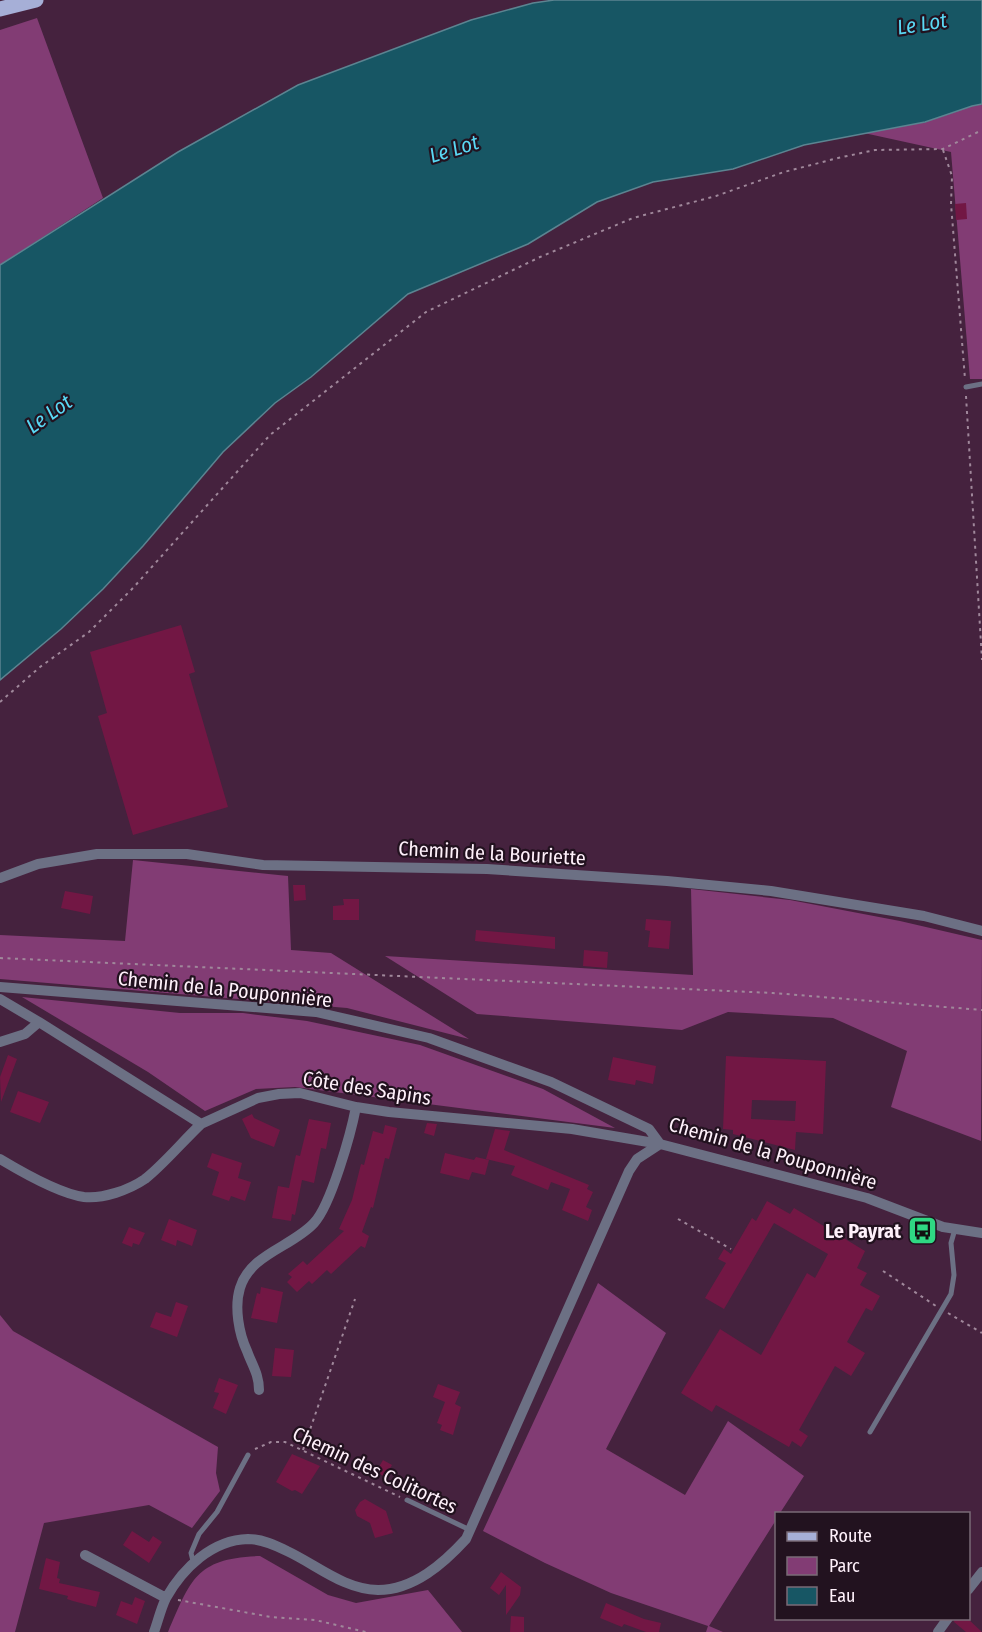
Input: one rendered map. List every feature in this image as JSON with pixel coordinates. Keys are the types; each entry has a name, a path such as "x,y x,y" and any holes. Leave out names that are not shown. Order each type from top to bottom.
{"main road":[{"path":"0,9 36,0"}],"street":[{"name":"Chemin de la Bouriette","path":"0,878 38,864 97,854 187,854 262,865 487,869 667,881 771,891 924,916 982,931"},
{"name":"Chemin de la Pouponnière","path":"0,987 316,1012 429,1038 551,1082 649,1129 660,1144 867,1198 943,1227 982,1233"},
{"path":"0,999 201,1124"},
{"path":"0,1042 26,1034 39,1022"},
{"name":"Côte des Sapins","path":"0,1159 46,1183 81,1197 96,1198 120,1191 144,1179 201,1124 258,1098 279,1094 300,1094 356,1107 471,1121 572,1129 660,1144"},
{"path":"259,1390 257,1373 243,1341 237,1306 239,1289 246,1274 256,1263 305,1232 316,1222 329,1196 352,1128 356,1107"},
{"path":"154,1632 166,1598 193,1562 207,1552 225,1544 248,1539 267,1542 334,1578 378,1590 402,1586 421,1577 449,1558 466,1539 629,1171 637,1159 660,1144"},
{"path":"85,1555 166,1598"},
{"path":"970,1589 982,1572"}],"lane":[{"path":"966,387 982,384"},
{"path":"870,1432 951,1294 954,1275 951,1243 955,1229"},
{"path":"193,1562 191,1553 198,1534 217,1512 248,1455"},
{"name":"Chemin des Colitortes","path":"406,1500 470,1530"}],"path":[{"path":"0,702 40,667 89,632 140,580 270,435 426,312 540,257 633,218 716,196 784,172 847,156 875,150 943,149 982,130"},
{"path":"943,149 952,176 951,204 966,387 982,660"},
{"path":"0,958 773,993 982,1010"},
{"path":"678,1218 731,1249"},
{"path":"882,1271 982,1333"},
{"path":"303,1450 355,1299"},
{"name":"Chemin des Colitortes","path":"248,1455 271,1442 285,1442 406,1500"},
{"path":"166,1598 271,1617 315,1620 366,1632"}],"green space":[{"path":"37,18 103,198 0,265 0,30"},
{"path":"982,104 982,379 970,379 951,152 864,133 925,122"},
{"path":"133,860 288,876 291,950 331,953 469,1039 347,1008 0,979 0,935 125,941"},
{"path":"691,889 790,900 900,921 982,940 981,1141 891,1107 907,1051 833,1018 728,1012 682,1030 477,1014 385,956 693,975"},
{"path":"22,997 180,1013 243,1013 307,1021 420,1045 543,1089 615,1128 295,1087 256,1089 205,1111 148,1072"},
{"path":"598,1283 666,1333 606,1449 685,1495 728,1421 804,1476 781,1512 775,1512 775,1522 709,1626 723,1632 706,1632 708,1626 611,1593 483,1531"},
{"path":"0,1315 13,1331 218,1447 216,1473 220,1491 192,1528 149,1505 44,1523 15,1632 0,1632"},
{"path":"260,1556 328,1595 356,1603 428,1590 462,1632 168,1632 190,1585 199,1575 222,1561"}],"water":[{"name":"Le Lot","path":"554,0 982,0 982,104 925,122 804,145 733,169 653,182 597,202 528,244 408,294 311,377 275,403 223,452 103,589 61,629 0,680 0,265 178,152 298,85 471,20 533,3"}],"building":[{"path":"966,203 967,219 956,220 955,204"},
{"path":"181,625 195,672 189,674 228,807 133,835 98,716 107,713 90,652"},
{"path":"293,885 305,885 306,900 294,901"},
{"path":"65,891 93,896 90,914 61,908"},
{"path":"343,899 359,899 359,920 333,920 333,906 344,905"},
{"path":"646,919 671,921 669,949 648,947 650,931 645,930"},
{"path":"476,930 555,937 555,949 475,941"},
{"path":"584,950 608,952 607,968 583,966"},
{"path":"8,1055 17,1059 1,1102 0,1077"},
{"path":"726,1056 826,1061 823,1134 796,1132 795,1150 733,1134 733,1130 723,1129","holes":["752,1100 796,1101 795,1121 751,1119"]},
{"path":"613,1057 656,1066 653,1084 636,1080 635,1085 608,1080"},
{"path":"18,1091 49,1102 40,1123 10,1112"},
{"path":"252,1114 254,1118 280,1130 274,1147 251,1138 242,1119"},
{"path":"309,1119 331,1123 326,1149 321,1148 314,1183 302,1180 295,1215 292,1214 291,1221 272,1218 278,1186 289,1188 296,1155 300,1156"},
{"path":"427,1123 437,1124 434,1136 424,1133"},
{"path":"385,1125 397,1128 389,1159 385,1158 373,1208 371,1207 362,1232 369,1236 365,1248 361,1246 331,1274 327,1270 312,1284 309,1281 297,1292 287,1282 292,1277 288,1274 303,1261 307,1265 344,1231 339,1229 352,1200 361,1164 364,1165 373,1131 383,1134"},
{"path":"495,1129 510,1131 504,1150 589,1185 587,1189 593,1192 586,1207 592,1210 588,1221 562,1210 570,1189 551,1182 548,1190 511,1175 515,1166 486,1159"},
{"path":"212,1153 242,1163 238,1178 251,1182 245,1201 231,1196 229,1201 212,1195 219,1172 207,1167"},
{"path":"445,1153 474,1160 476,1157 489,1160 485,1175 472,1172 469,1180 440,1173"},
{"path":"767,1201 790,1214 794,1208 865,1251 857,1268 867,1273 860,1285 880,1296 872,1311 866,1308 847,1342 865,1353 851,1376 835,1366 799,1430 808,1436 801,1447 792,1441 789,1447 716,1405 712,1412 681,1393 720,1329 761,1355 807,1273 815,1278 828,1254 774,1223 724,1309 705,1298 726,1263 718,1259 724,1249 731,1254 752,1218 756,1221"},
{"path":"169,1219 197,1230 192,1246 177,1240 176,1246 161,1240"},
{"path":"129,1227 145,1233 139,1245 133,1243 132,1247 122,1243"},
{"path":"261,1287 283,1292 277,1323 251,1318 257,1293 260,1294"},
{"path":"176,1302 188,1306 177,1337 150,1327 156,1312 171,1317"},
{"path":"275,1348 294,1350 291,1377 272,1376"},
{"path":"219,1378 238,1385 226,1414 213,1408 219,1393 214,1392"},
{"path":"438,1384 460,1392 455,1404 461,1407 453,1435 440,1430 442,1425 437,1423 445,1402 433,1397"},
{"path":"292,1454 320,1466 302,1494 276,1482"},
{"path":"383,1460 392,1465 385,1477 376,1472"},
{"path":"365,1499 386,1511 393,1533 375,1538 370,1523 357,1516 355,1510"},
{"path":"132,1531 149,1542 153,1536 162,1542 149,1563 123,1545"},
{"path":"46,1558 60,1562 57,1578 60,1579 59,1583 100,1592 96,1607 67,1599 68,1596 39,1589"},
{"path":"501,1572 521,1587 520,1595 506,1615 506,1585 499,1595 490,1588"},
{"path":"135,1597 145,1601 137,1624 116,1615 121,1601 132,1605"},
{"path":"606,1603 644,1619 661,1623 659,1632 646,1632 624,1624 622,1627 600,1618"},
{"path":"511,1616 524,1617 524,1632 510,1632"},
{"path":"954,1620 969,1620 982,1632 966,1632"}],"place":[{"name":"Le Payrat","path":"922,1231"}]}
